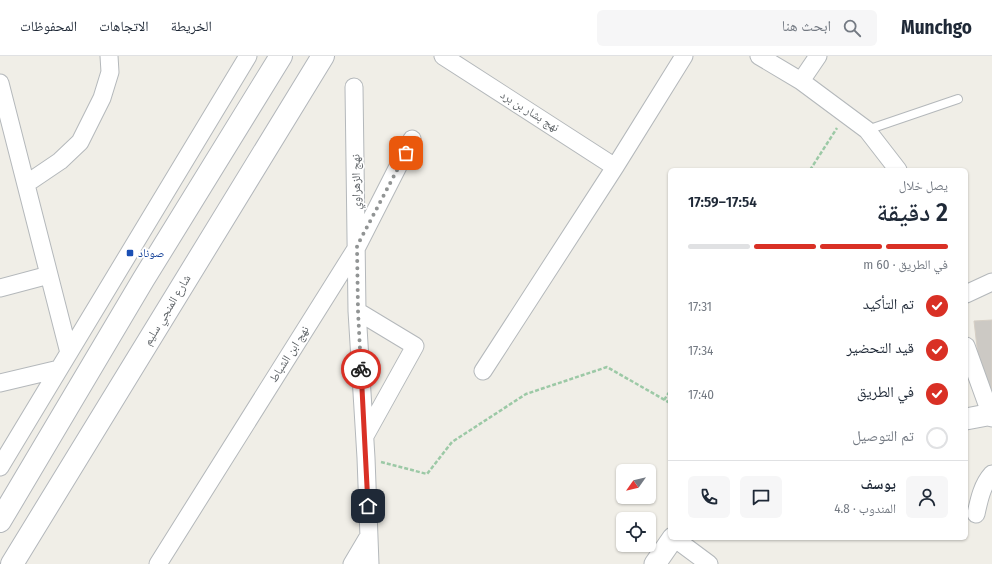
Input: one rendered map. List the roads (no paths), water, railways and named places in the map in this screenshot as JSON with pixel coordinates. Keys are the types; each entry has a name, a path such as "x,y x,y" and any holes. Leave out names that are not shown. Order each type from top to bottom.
{"main road":[{"path":"0,521 143,280 281,56"},
{"name":"شارع المنجي سليم","path":"12,564 323,56"}],"street":[{"path":"26,184 60,161 80,142 102,98 110,72 109,56"},
{"path":"0,467 248,56"},
{"name":"نهج بشار بن برد","path":"443,56 615,168"},
{"path":"483,370 615,168 684,56"},
{"path":"759,56 801,81 867,130 896,168"},
{"path":"801,81 818,56"},
{"path":"0,84 69,352"},
{"name":"نهج الزهراوي","path":"354,87 358,311 370,564"},
{"name":"نهج ابن الشباط","path":"158,564 357,246 412,139"},
{"path":"0,288 49,275"},
{"path":"968,293 992,282"},
{"path":"358,311 415,346 365,436"},
{"path":"968,351 992,415 968,419"},
{"path":"0,383 59,369"},
{"path":"976,514 982,490 986,480 992,474"},
{"path":"352,564 368,538"},
{"path":"655,564 673,540"},
{"path":"677,540 709,564"}],"lane":[{"path":"867,130 958,99"}],"place":[{"name":"صوناد","path":"130,253"}]}
